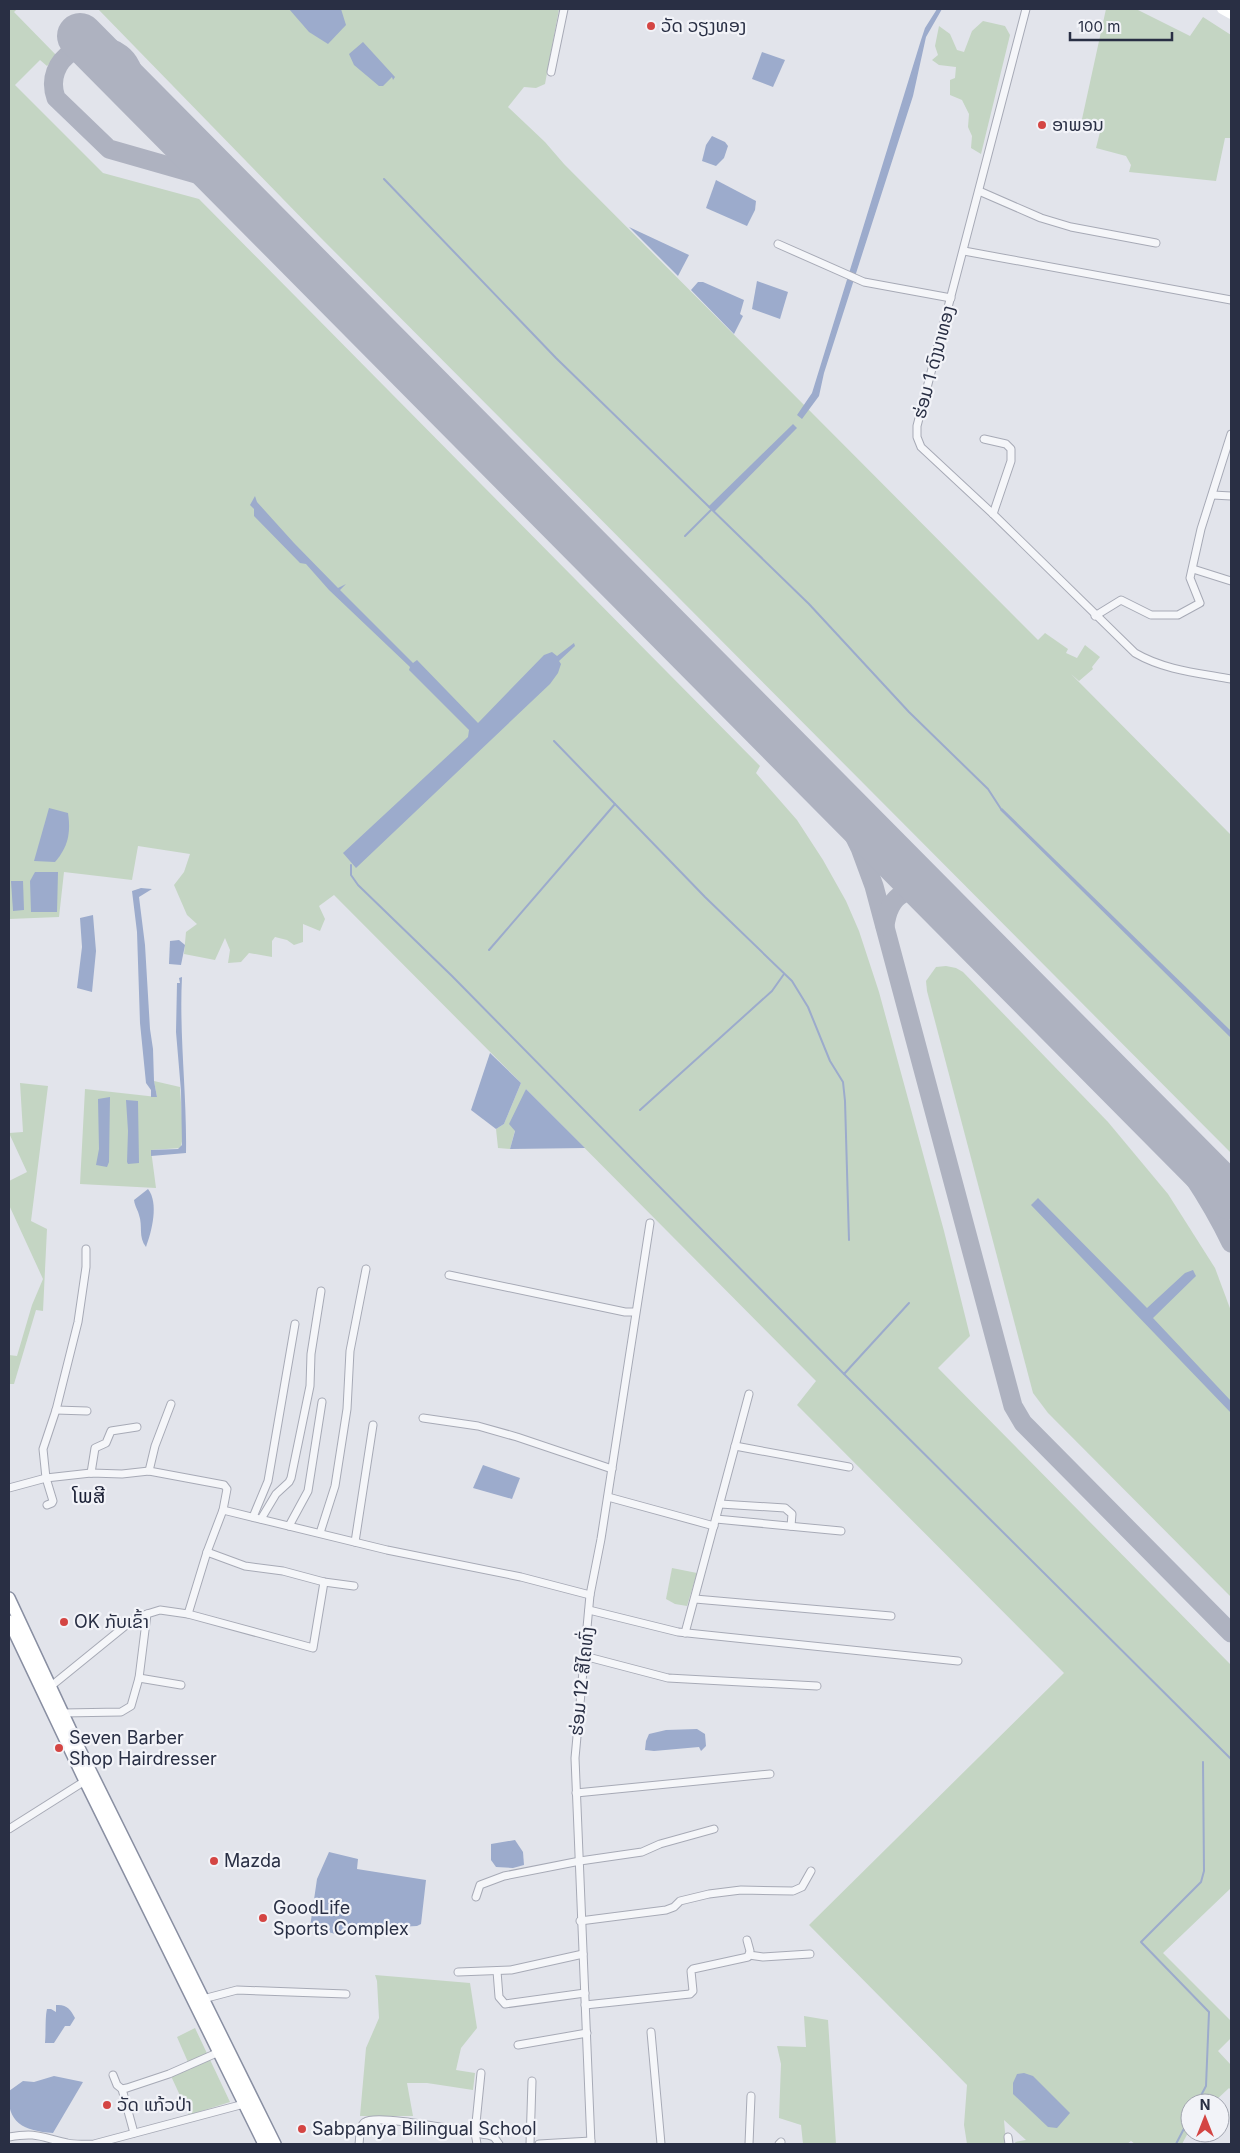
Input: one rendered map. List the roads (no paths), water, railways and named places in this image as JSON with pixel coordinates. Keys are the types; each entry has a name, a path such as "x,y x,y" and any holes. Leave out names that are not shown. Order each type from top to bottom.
{"highway":[{"path":"9,1598 63,1714 89,1778 264,2144"},
{"path":"9,1621 203,1999 275,2144"}],"main road":[{"path":"1222,9 1231,14"}],"street":[{"path":"551,72 564,9"},
{"name":"ຮ່ອມ 1 ດົງນາທອງ","path":"1026,9 917,426 916,437 921,447 993,514 1095,616 1135,653 1147,660 1169,668 1231,679"},
{"path":"979,191 1041,218 1071,227 1156,243"},
{"path":"778,244 856,280 952,298"},
{"path":"964,251 1231,300"},
{"path":"1095,616 1121,600 1151,615 1178,615 1200,603 1190,578 1201,529 1231,434"},
{"path":"984,439 1006,444 1011,448 1011,461 993,514"},
{"path":"1213,495 1231,496"},
{"path":"1192,569 1231,581"},
{"name":"ຮ່ອມ 12 ສີໄຄທົ່ງ","path":"591,2143 586,2005 580,1921 580,1861 575,1758 590,1595 608,1498 650,1223"},
{"path":"47,1506 53,1501 46,1478 44,1443 50,1433 78,1322 86,1267 86,1248"},
{"path":"320,1533 335,1486 347,1409 350,1351 366,1269"},
{"path":"449,1275 635,1312"},
{"path":"261,1519 276,1494 291,1478 310,1386 311,1354 321,1291"},
{"path":"253,1517 268,1481 295,1324"},
{"path":"686,1633 750,1394"},
{"path":"289,1526 308,1491 322,1402"},
{"path":"149,1471 154,1446 171,1404"},
{"path":"56,1410 87,1411"},
{"path":"423,1418 478,1426 502,1432 612,1469"},
{"path":"355,1542 372,1425"},
{"path":"92,1473 95,1448 106,1444 111,1431 137,1427"},
{"path":"735,1446 848,1467"},
{"path":"9,1488 46,1478 92,1473 122,1474 149,1471 224,1485 227,1489 223,1510 207,1552 188,1614"},
{"path":"608,1498 715,1523 791,1526 841,1531"},
{"path":"720,1504 785,1508 792,1514 791,1526"},
{"path":"223,1510 355,1542 521,1577 590,1595"},
{"path":"207,1552 245,1566 291,1572 324,1582 354,1586"},
{"path":"50,1687 130,1622 160,1610 188,1614 313,1648 315,1646 324,1582"},
{"path":"695,1599 891,1616"},
{"path":"589,1610 686,1633 958,1661"},
{"path":"63,1714 121,1712 131,1706 139,1678 147,1614"},
{"path":"584,1656 668,1678 817,1686"},
{"path":"139,1678 181,1685"},
{"path":"576,1793 770,1774"},
{"path":"9,1829 89,1778"},
{"path":"476,1897 480,1886 494,1879 580,1861 642,1852 660,1844 714,1829"},
{"path":"580,1921 666,1910 674,1907 680,1900 709,1894 742,1890 793,1891 802,1887 811,1871"},
{"path":"747,1940 749,1955"},
{"path":"458,1972 497,1972 583,1954"},
{"path":"586,2005 690,1994 693,1991 691,1971 693,1968 744,1958 749,1955 763,1957 810,1954"},
{"path":"497,1972 499,1997 504,2004 585,1993"},
{"path":"203,1999 237,1990 346,1994"},
{"path":"518,2045 586,2032"},
{"path":"651,2032 661,2144"},
{"path":"122,2089 169,2074 219,2052"},
{"path":"477,2144 475,2133 481,2073"},
{"path":"113,2075 117,2085 122,2089 134,2133"},
{"path":"530,2144 532,2081"},
{"path":"749,2144 751,2096"},
{"path":"9,2137 37,2134 68,2144 94,2144 244,2104"},
{"path":"359,2144 362,2126 370,2120 396,2120 475,2133 494,2137 499,2144"},
{"path":"539,2144 591,2143"}],"water":[{"path":"289,9 341,9 346,25 328,44 309,32"},
{"path":"937,9 942,9 926,37 913,96 824,373 819,396 802,419 797,415 812,393 921,40 925,28"},
{"path":"363,42 395,77 393,80 392,77 383,86 379,86 354,65 349,54"},
{"path":"762,52 785,60 773,87 752,79"},
{"path":"712,136 725,142 728,146 724,158 716,166 702,161 706,145"},
{"path":"716,180 756,201 755,210 747,226 706,208"},
{"path":"629,227 689,255 678,276"},
{"path":"757,281 788,292 780,319 752,309"},
{"path":"698,282 703,282 744,300 740,314 743,316 734,334 691,290"},
{"path":"793,424 797,428 714,512 708,507"},
{"path":"255,496 257,502 338,588 346,584 340,590 413,663 417,660 478,723 544,655 552,652 557,656 574,643 575,646 559,661 561,664 558,673 550,684 356,868 343,853 468,737 469,730 409,670 410,667 329,590 306,564 300,563 254,516 254,509 250,505"},
{"path":"49,808 68,813 68,839 63,851 55,862 34,861"},
{"path":"1002,808 1231,1031 1231,1038 1000,810"},
{"path":"35,872 58,872 57,912 31,912 30,881"},
{"path":"11,881 23,881 24,910 13,911"},
{"path":"141,888 152,889 139,897 145,945 154,1081 157,1097 151,1097 151,1090 146,1083 140,1023 137,932 132,891"},
{"path":"93,915 96,951 92,992 77,988 82,947 80,918"},
{"path":"179,940 185,945 181,965 169,964 170,941"},
{"path":"182,977 186,1153 151,1156 151,1150 178,1149 182,1145 181,1091 176,1032 177,983 180,983 179,978"},
{"path":"490,1053 521,1083 504,1124 496,1129 471,1110"},
{"path":"526,1089 585,1148 510,1149 515,1131 509,1124"},
{"path":"110,1097 109,1162 107,1167 96,1165 99,1149 98,1099"},
{"path":"126,1100 138,1101 139,1163 128,1164 127,1162"},
{"path":"148,1189 154,1209 146,1247 142,1239 139,1213 134,1200"},
{"path":"1038,1198 1147,1308 1185,1273 1193,1270 1196,1276 1153,1318 1231,1401 1231,1413 1031,1205"},
{"path":"483,1465 520,1478 512,1499 473,1488"},
{"path":"697,1729 705,1734 706,1746 701,1751 699,1747 645,1750 649,1734 666,1730"},
{"path":"515,1840 523,1852 524,1865 513,1868 496,1867 491,1860 491,1844"},
{"path":"329,1852 358,1859 357,1869 426,1880 421,1924 417,1926 359,1929 355,1924 342,1929 339,1935 310,1927 317,1879"},
{"path":"56,2005 63,2005 68,2008 75,2018 70,2026 65,2026 54,2043 45,2043 47,2009 56,2012"},
{"path":"1024,2073 1033,2076 1070,2113 1057,2128 1048,2127 1013,2094 1013,2083 1017,2074"},
{"path":"54,2076 83,2082 53,2133 33,2130 19,2123 11,2111 9,2091 23,2081 34,2082"}],"waterway":[{"path":"384,179 556,358 809,604 909,712 988,789 1001,809"},
{"path":"685,536 711,510"},
{"path":"554,741 705,897 792,981 808,1007 830,1061 843,1082 849,1240"},
{"path":"489,950 615,804"},
{"path":"351,865 351,875 358,885 452,976 844,1374 1231,1759"},
{"path":"640,1110 772,991 784,974"},
{"path":"844,1374 909,1303"},
{"path":"1202,2093 1206,2086 1209,2012 1141,1942 1201,1882 1204,1871 1203,1762"},
{"path":"1176,2144 1180,2136"}],"place":[{"name":"ວັດ ວຽງທອງ","path":"651,26"},
{"name":"ອາພອນ","path":"1042,125"},
{"name":"OK ກັບເຂົ້າ","path":"64,1622"},
{"name":"Seven Barber Shop Hairdresser","path":"59,1748"},
{"name":"Mazda","path":"214,1861"},
{"name":"GoodLife Sports Complex","path":"263,1918"},
{"name":"ວັດ ແກ້ວປ່າ","path":"107,2105"},
{"name":"Sabpanya Bilingual School","path":"302,2129"}],"district":[{"name":"ໂພສີ","path":"89,1496"}]}
